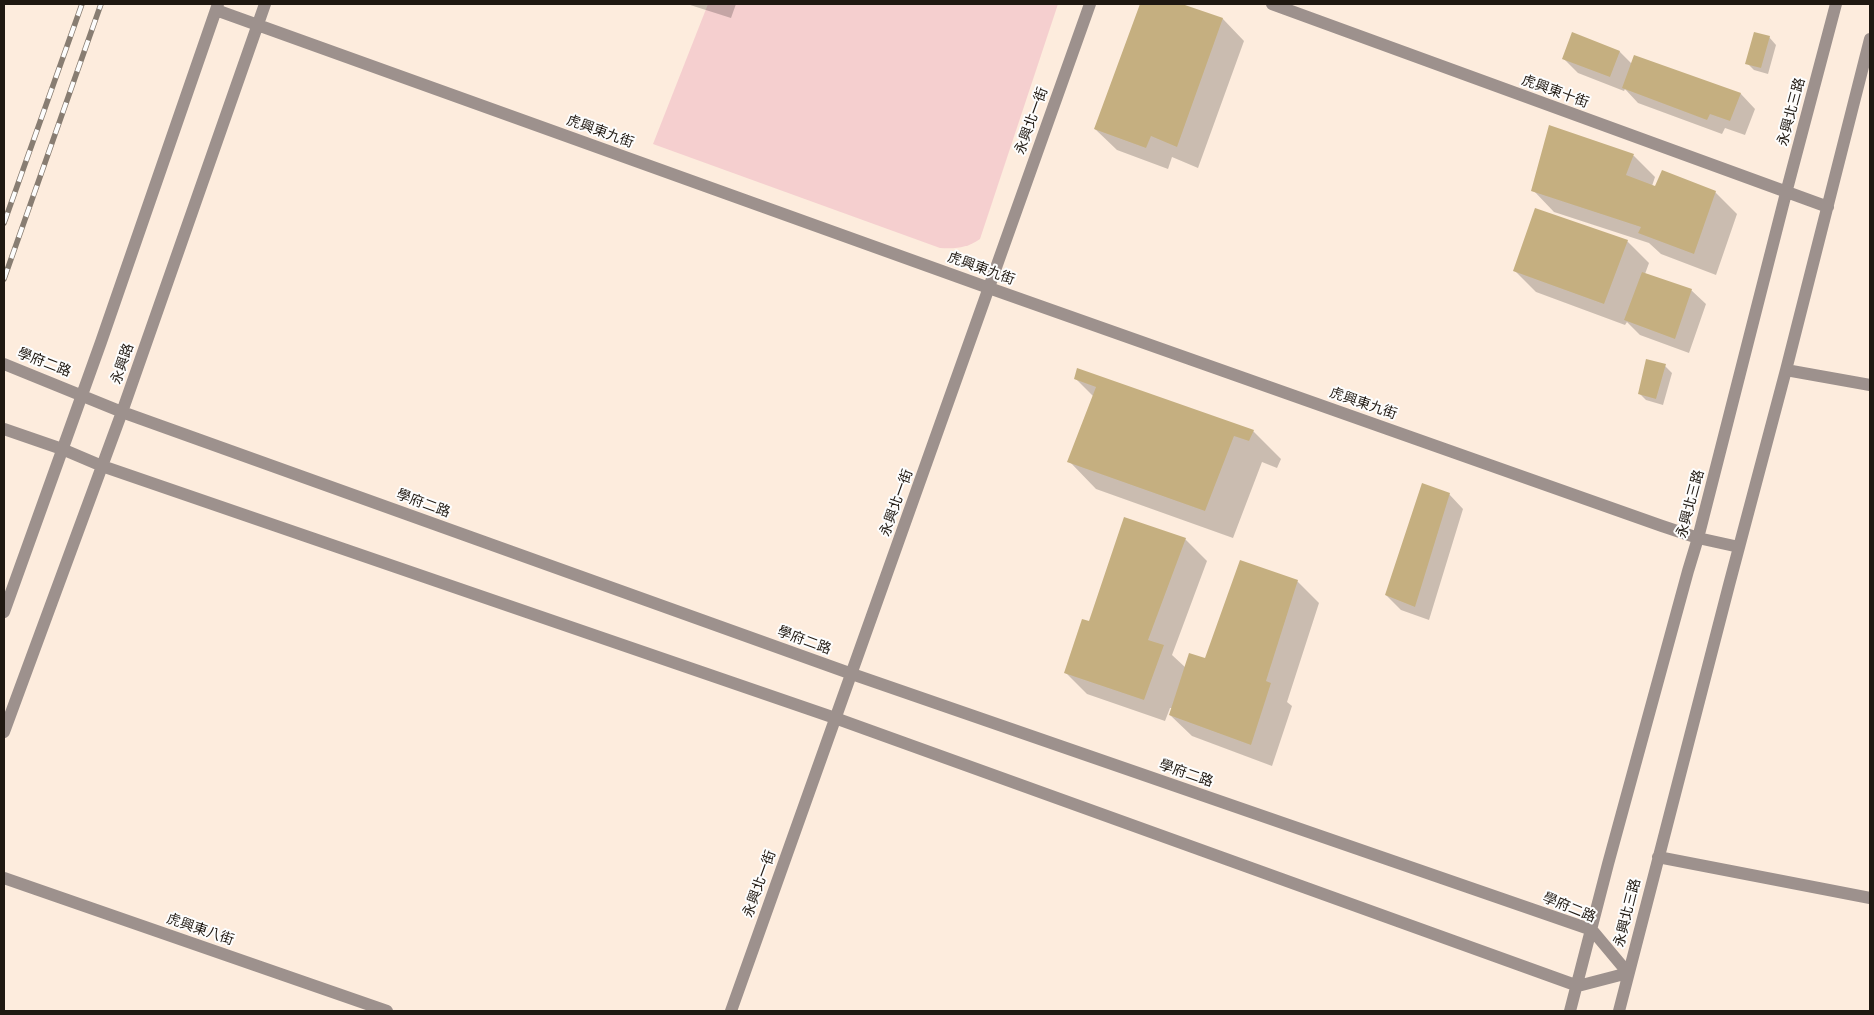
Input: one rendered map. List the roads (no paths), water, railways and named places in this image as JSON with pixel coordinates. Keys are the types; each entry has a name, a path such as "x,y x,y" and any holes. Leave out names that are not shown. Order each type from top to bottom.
{"street":[{"name":"永興路","path":"4,732 122,412 265,4"},
{"name":"永興北一街","path":"731,1011 1090,4"},
{"name":"虎興東十街","path":"1272,4 1828,207"},
{"name":"永興北三路","path":"1570,1011 1698,538 1836,4"},
{"name":"永興路","path":"4,612 217,7"},
{"name":"虎興東九街","path":"217,7 258,25 989,288 1698,538 1739,546"},
{"name":"永興北三路","path":"1619,1011 1870,39"},
{"name":"學府二路","path":"4,364 82,394 122,412 852,674 1592,930 1628,974"},
{"path":"1786,370 1870,385"},
{"path":"4,429 62,449 102,466 835,718 1578,986 1628,974"},
{"path":"1658,857 1870,898"},
{"name":"虎興東八街","path":"4,878 387,1011"}],"railway":[{"path":"4,223 82,4"},
{"path":"4,279 101,4"}]}
